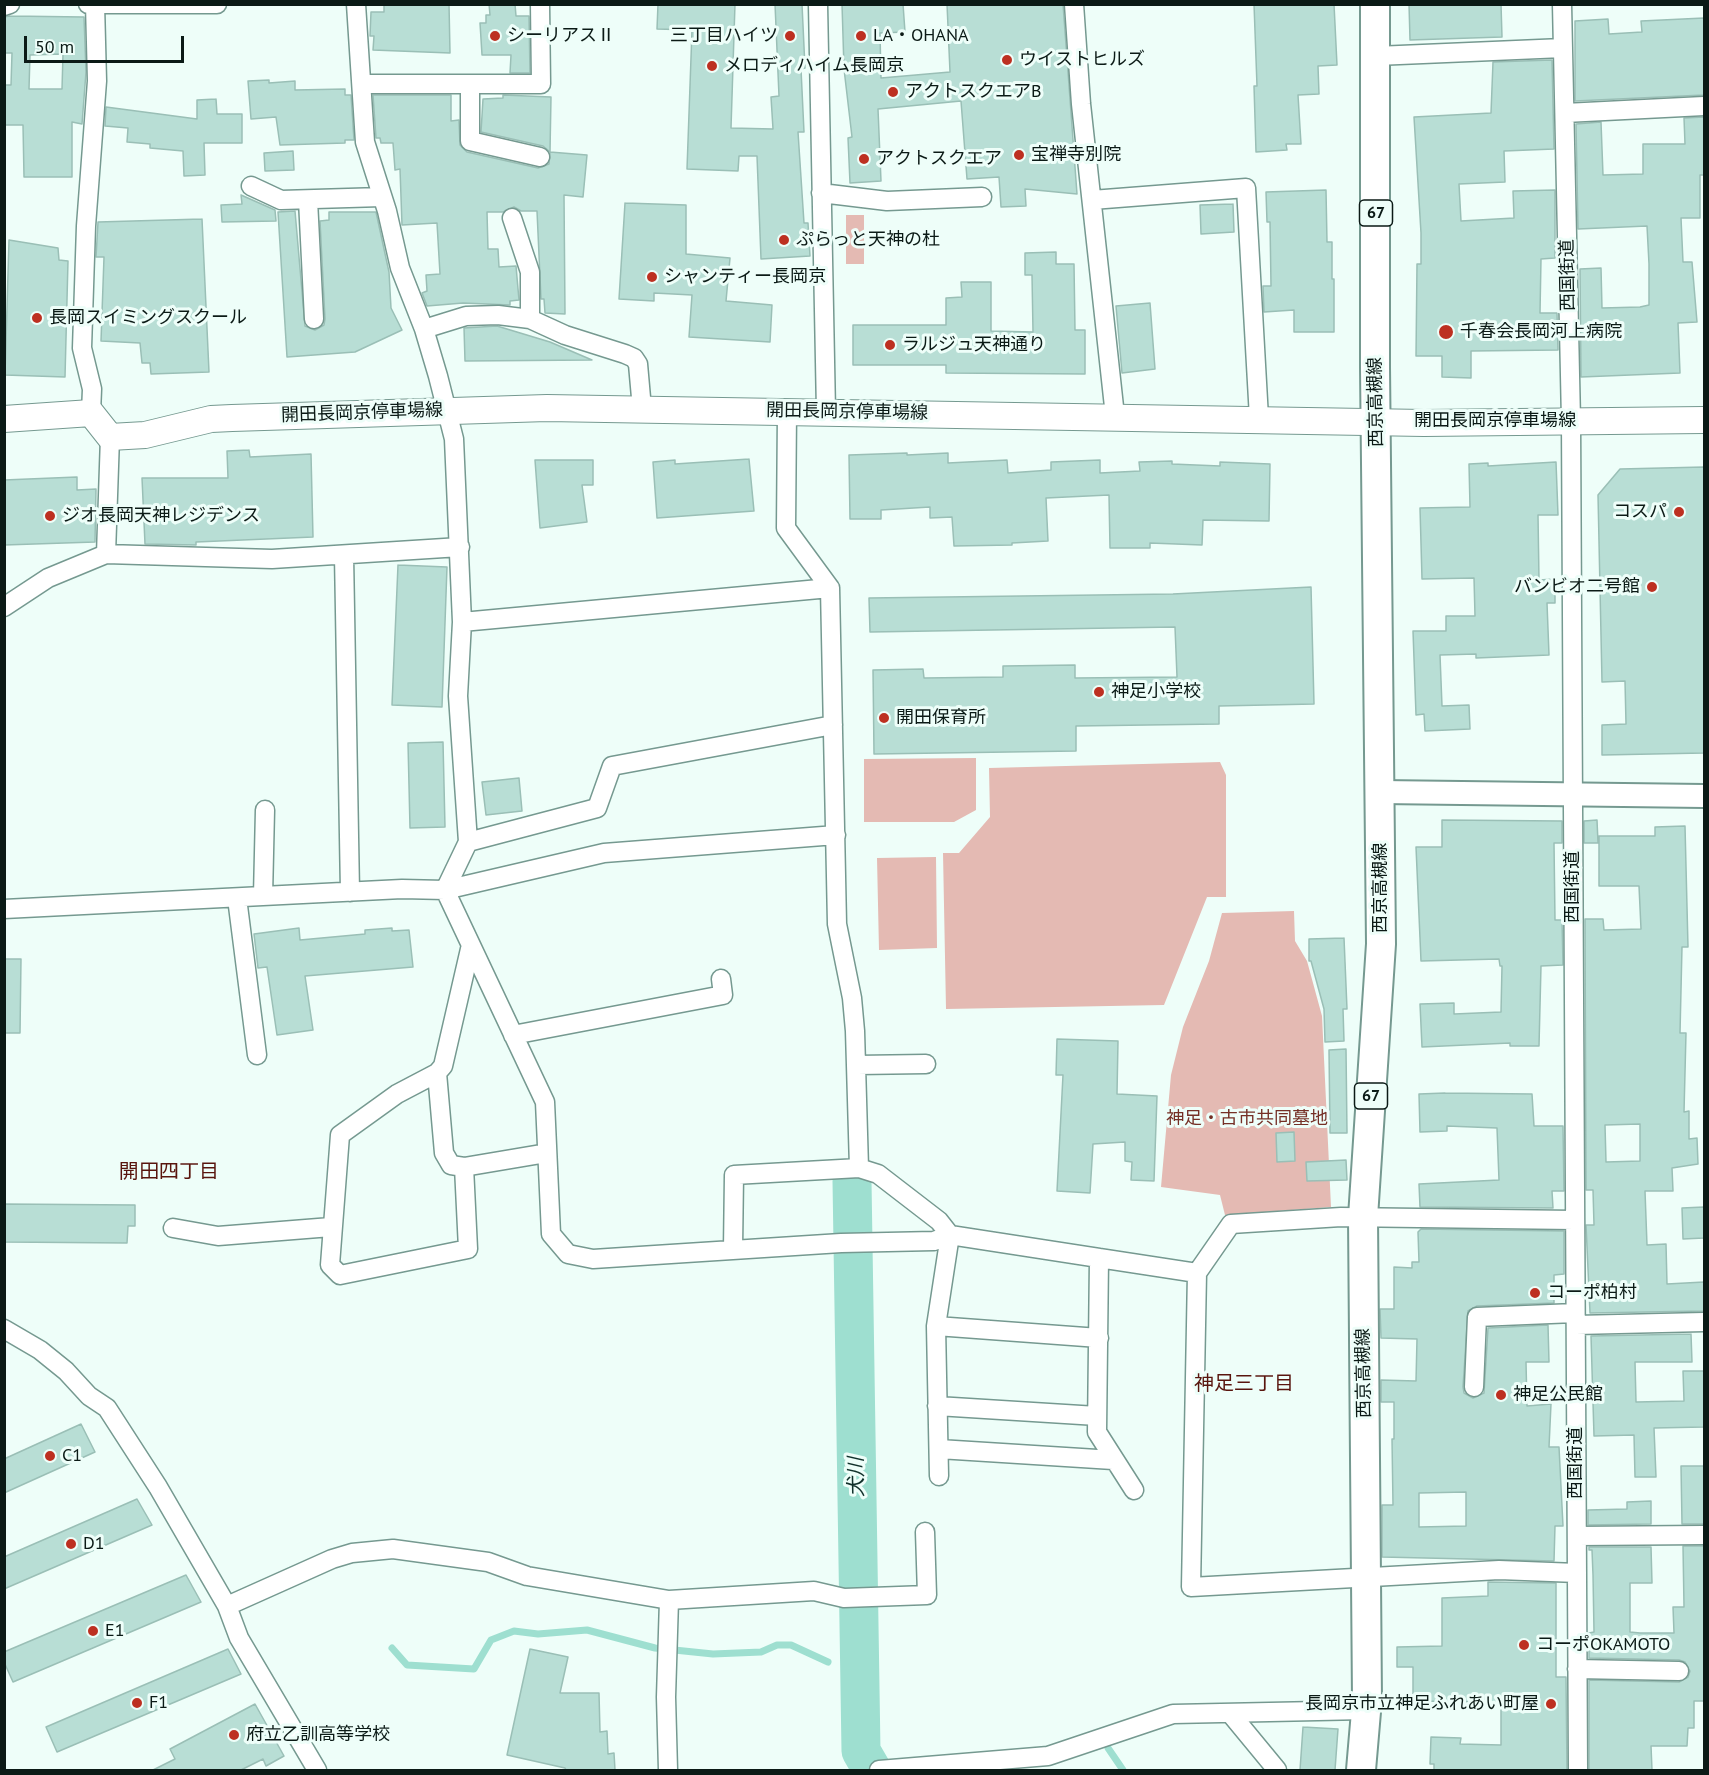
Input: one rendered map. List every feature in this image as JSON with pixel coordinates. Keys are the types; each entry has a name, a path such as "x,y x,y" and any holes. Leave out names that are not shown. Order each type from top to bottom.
{"main road":[{"name":"西京高槻線","path":"1361,1770 1366,1710 1363,1217 1382,944 1376,422 1377,56 1375,4"},
{"name":"開田長岡京停車場線","path":"110,438 145,435 211,419 448,410 642,409 1259,418 1376,422 1704,420"},
{"path":"4,419 91,413 110,438"}],"street":[{"path":"4,6 10,4"},
{"path":"88,4 217,4"},
{"path":"356,4 365,142 400,268 424,329 448,410 454,439 462,622 458,696 468,842 445,890 470,949 545,1102 551,1234 568,1254 593,1259 841,1243 934,1241 950,1235 1197,1273"},
{"path":"363,84 541,84 540,4"},
{"path":"818,4 826,412"},
{"path":"1074,4 1081,104 1115,416"},
{"name":"西国街道","path":"1562,4 1571,421 1578,1770"},
{"path":"91,413 92,389 82,348 86,226 97,81 95,5"},
{"path":"1377,56 1563,48"},
{"path":"470,84 470,141 540,157"},
{"path":"1565,113 1704,106"},
{"path":"251,186 280,200 382,197"},
{"path":"1092,200 1246,188 1259,418"},
{"path":"821,193 887,201 982,197"},
{"path":"308,200 314,319"},
{"path":"512,218 530,272 530,319"},
{"path":"424,329 466,316 498,315 530,319 566,335 634,358 638,364 642,409"},
{"path":"787,411 786,528 830,588 837,924 852,998 857,1065 859,1168"},
{"path":"106,554 110,438"},
{"path":"4,607 48,578 106,554 243,559 460,547"},
{"path":"344,555 350,892"},
{"path":"462,622 830,588"},
{"path":"468,842 597,808 612,766 833,725"},
{"path":"1381,792 1704,796"},
{"path":"263,896 265,810"},
{"path":"4,909 350,892 445,890 604,853 836,835"},
{"path":"237,898 257,1055"},
{"path":"464,1167 468,1249 340,1275 330,1265 340,1135 398,1094 437,1073 443,1066 470,949"},
{"path":"513,1035 723,995 721,979"},
{"path":"857,1065 926,1064"},
{"path":"437,1073 440,1134 444,1153 452,1165 464,1167 547,1153"},
{"path":"732,1249 734,1175 859,1168 878,1174 939,1221 950,1235 936,1326 939,1476"},
{"path":"1574,1220 1363,1217 1231,1224 1197,1273 1191,1587 1499,1570 1577,1573"},
{"path":"173,1228 218,1236 332,1227"},
{"path":"1099,1258 1097,1432 1134,1490"},
{"path":"1474,1387 1477,1317 1704,1322"},
{"path":"936,1326 1098,1338"},
{"path":"4,1329 46,1355 89,1396 107,1408 158,1487 226,1606 239,1638 317,1770"},
{"path":"937,1406 1097,1416"},
{"path":"939,1449 1113,1460"},
{"path":"226,1606 322,1562 352,1553 393,1549 488,1562 527,1576 669,1600 814,1591 844,1598 927,1595 925,1532"},
{"path":"1577,1536 1704,1535"},
{"path":"668,1770 669,1600"},
{"path":"1577,1669 1679,1671"},
{"path":"879,1770 1048,1756 1173,1714 1366,1710"},
{"path":"1230,1713 1277,1770"}],"green space":[{"path":"846,215 864,215 864,264 846,264"},
{"path":"976,758 976,810 954,822 864,822 864,759"},
{"path":"1220,762 1226,775 1226,897 1207,897 1164,1005 946,1009 943,853 959,853 990,817 989,768"},
{"path":"936,857 937,948 879,950 877,858"},
{"name":"神足・古市共同墓地","path":"1294,911 1295,941 1307,961 1322,1016 1331,1207 1225,1215 1220,1195 1161,1187 1171,1075 1183,1027 1209,961 1222,913"}],"building":[{"path":"384,4 449,4 450,53 373,50 374,36 370,36 371,12 384,12"},
{"name":"シーリアスⅡ","path":"489,4 515,4 516,16 529,16 530,73 510,73 511,55 482,55 480,23 486,23 486,15 490,15"},
{"path":"658,4 735,4 731,128 773,129 771,97 779,96 775,4 802,4 805,68 801,69 804,132 798,132 804,223 808,223 810,256 761,259 757,156 739,156 738,171 687,169 692,30 657,29"},
{"path":"842,4 903,4 905,32 880,33 881,78 950,72 947,4 1063,4 1077,194 1025,189 1026,206 1001,207 999,177 967,179 961,101 878,109 881,181 850,183 848,138 852,137 844,69"},
{"path":"1254,4 1334,4 1337,65 1318,66 1319,94 1298,95 1301,144 1286,144 1287,150 1256,152 1254,86 1257,86"},
{"path":"1409,4 1501,4 1502,37 1410,40"},
{"path":"4,17 84,17 86,72 82,124 72,122 72,177 24,177 23,125 4,125 4,85 11,85 12,53 4,53","holes":["63,54 62,89 29,89 30,55"]},
{"path":"1704,18 1704,95 1575,101 1575,21 1608,19 1609,34 1642,32 1641,21"},
{"path":"1552,60 1554,149 1504,151 1505,182 1459,184 1461,221 1514,218 1513,191 1555,190 1555,258 1541,259 1540,313 1557,313 1558,350 1471,351 1471,378 1442,377 1442,356 1416,356 1417,264 1421,264 1421,233 1414,117 1491,113 1493,62"},
{"path":"269,80 269,83 295,81 295,90 345,89 345,95 351,95 354,140 345,140 345,143 280,145 276,117 251,119 248,81"},
{"path":"373,95 451,95 451,121 459,120 460,145 467,152 538,168 549,164 550,152 587,155 583,197 564,195 565,314 545,313 544,299 541,299 537,211 521,211 514,207 503,212 487,212 488,249 498,249 499,267 516,266 519,300 510,301 510,305 463,303 427,306 422,293 427,291 426,275 440,274 437,223 402,225 400,169 395,170 393,143 381,143 380,138 376,138"},
{"path":"503,95 551,97 550,152 543,146 481,132 483,99 503,98"},
{"path":"216,99 217,114 242,114 242,143 204,143 205,175 184,176 183,151 150,148 150,144 127,142 128,128 105,126 106,107 197,119 197,100"},
{"path":"1704,117 1704,175 1700,175 1700,218 1681,218 1683,262 1692,262 1697,322 1678,323 1680,373 1581,377 1580,269 1601,268 1602,308 1640,307 1649,305 1649,264 1647,226 1578,229 1576,124 1601,122 1603,175 1643,174 1643,144 1685,144 1684,118"},
{"path":"293,151 294,170 265,171 264,153"},
{"path":"1326,190 1327,242 1332,242 1334,332 1294,332 1294,310 1264,312 1263,286 1271,286 1270,222 1267,222 1266,192"},
{"path":"241,195 275,210 276,221 222,222 221,205 242,204"},
{"path":"625,203 686,205 686,254 730,258 726,301 772,305 770,342 689,337 692,295 654,293 654,301 619,299"},
{"path":"1233,204 1234,232 1201,234 1200,205"},
{"path":"295,211 305,326 315,330 324,325 325,319 320,221 329,220 329,212 376,212 389,272 391,308 402,330 355,352 287,357 278,212"},
{"path":"202,219 209,372 151,374 150,363 142,363 140,343 101,341 104,257 96,257 98,222"},
{"name":"長岡スイミングスクール","path":"9,240 58,248 59,260 68,261 65,377 5,375"},
{"path":"1056,252 1056,264 1074,264 1075,330 1085,330 1085,374 946,373 946,365 853,365 853,325 946,325 946,298 962,297 961,282 991,282 991,331 1033,332 1032,275 1025,275 1025,253"},
{"path":"1150,303 1155,369 1122,373 1116,306"},
{"path":"497,326 550,342 592,360 465,361 464,328"},
{"path":"249,450 250,457 311,454 313,537 196,542 196,545 145,544 142,478 228,478 227,451"},
{"path":"907,453 907,455 948,453 948,463 1007,460 1008,473 1051,470 1051,462 1100,460 1100,473 1140,471 1139,462 1172,461 1172,464 1220,466 1220,462 1270,464 1269,521 1203,520 1202,545 1150,543 1150,548 1110,548 1109,495 1046,498 1048,541 1012,543 1012,545 954,546 952,517 930,518 930,507 881,510 881,519 850,519 849,455"},
{"path":"749,459 754,511 657,518 653,462 675,460 675,464"},
{"path":"535,460 593,460 593,485 582,485 587,522 540,528"},
{"path":"1556,462 1558,515 1538,515 1539,580 1555,579 1555,603 1547,603 1549,655 1476,658 1476,654 1440,655 1442,706 1469,705 1470,729 1425,731 1424,714 1416,715 1413,631 1446,631 1446,616 1475,616 1474,578 1422,579 1420,508 1470,507 1469,464 1488,463 1488,466"},
{"name":"バンビオ二号館","path":"1704,467 1704,753 1602,755 1602,725 1626,724 1625,681 1602,682 1598,495 1620,469"},
{"name":"ジオ長岡天神レジデンス","path":"77,477 77,490 96,489 95,542 4,545 4,480"},
{"path":"398,565 447,567 442,707 392,705"},
{"path":"1311,587 1314,704 1219,706 1219,724 1076,726 1076,751 874,754 873,670 923,669 924,678 1003,677 1003,666 1075,665 1075,678 1177,677 1175,627 870,632 869,598 1173,594"},
{"path":"443,742 445,827 410,828 408,743"},
{"path":"519,778 522,811 486,815 482,782"},
{"path":"1442,820 1562,821 1562,843 1554,843 1555,920 1562,920 1563,965 1541,966 1539,1046 1510,1046 1510,1043 1422,1047 1420,1004 1454,1003 1454,1014 1501,1012 1502,966 1500,966 1499,959 1421,961 1416,847 1442,847"},
{"path":"1597,820 1598,843 1584,843 1584,821"},
{"path":"1685,826 1688,947 1682,947 1680,1033 1686,1033 1684,1112 1689,1111 1689,1139 1697,1138 1698,1164 1672,1168 1673,1191 1645,1191 1647,1245 1666,1244 1667,1284 1704,1282 1704,1311 1590,1313 1586,1225 1594,1225 1593,1190 1586,1190 1585,919 1603,919 1604,930 1641,929 1639,886 1599,886 1599,836 1655,836 1655,827","holes":["1640,1124 1640,1161 1606,1162 1605,1125"]},
{"path":"299,928 300,940 365,934 365,930 392,928 392,931 409,930 413,967 305,976 313,1030 277,1035 267,967 258,968 254,934"},
{"path":"1344,938 1347,1009 1343,1009 1344,1041 1325,1042 1324,1009 1311,961 1309,961 1309,939"},
{"path":"4,959 21,959 20,1033 4,1033"},
{"path":"1057,1039 1118,1041 1117,1094 1157,1096 1154,1181 1131,1180 1132,1162 1125,1161 1125,1142 1093,1144 1090,1193 1057,1191 1063,1075 1056,1075"},
{"path":"1346,1049 1347,1133 1330,1133 1329,1050"},
{"path":"1419,1094 1532,1094 1534,1126 1563,1126 1564,1191 1552,1191 1553,1208 1420,1207 1419,1184 1499,1180 1497,1128 1447,1126 1447,1131 1420,1132"},
{"path":"1294,1132 1295,1161 1277,1162 1276,1133"},
{"path":"1346,1160 1347,1180 1307,1181 1306,1162"},
{"path":"4,1204 135,1205 135,1226 128,1226 127,1243 4,1242"},
{"path":"1704,1207 1704,1238 1683,1239 1682,1208"},
{"path":"1421,1229 1564,1231 1564,1274 1554,1275 1554,1303 1477,1306 1468,1311 1463,1387 1464,1393 1473,1398 1484,1393 1488,1328 1548,1325 1549,1362 1526,1362 1527,1406 1551,1404 1549,1447 1559,1447 1563,1526 1555,1526 1554,1561 1382,1557 1382,1505 1393,1505 1394,1402 1381,1402 1381,1380 1416,1381 1417,1339 1381,1338 1380,1309 1394,1309 1394,1267 1412,1268 1412,1262 1419,1262 1418,1232","holes":["1466,1492 1466,1526 1419,1527 1419,1493"]},
{"path":"1691,1334 1692,1362 1635,1362 1636,1402 1684,1401 1683,1371 1704,1371 1704,1427 1654,1428 1656,1477 1635,1477 1634,1435 1594,1436 1591,1336"},
{"name":"C1","path":"81,1424 95,1452 4,1493 4,1459"},
{"path":"1681,1466 1704,1466 1704,1524 1682,1524"},
{"name":"D1","path":"137,1499 152,1525 4,1589 4,1557"},
{"path":"1651,1501 1651,1524 1588,1525 1588,1510 1627,1509 1627,1502"},
{"path":"1683,1546 1704,1546 1704,1701 1694,1701 1694,1728 1688,1728 1687,1746 1651,1746 1652,1770 1589,1770 1589,1680 1679,1682 1688,1677 1690,1671 1685,1662 1679,1660 1589,1658 1589,1633 1594,1632 1592,1550 1589,1550 1589,1547 1651,1547 1652,1583 1630,1583 1630,1632 1674,1633 1673,1607 1684,1607"},
{"name":"E1","path":"186,1575 201,1602 13,1682 4,1662 4,1652"},
{"path":"1488,1582 1556,1583 1556,1677 1566,1677 1567,1770 1434,1770 1434,1764 1430,1764 1431,1737 1461,1738 1460,1744 1501,1745 1501,1702 1413,1701 1413,1667 1397,1667 1397,1647 1442,1646 1442,1598 1488,1596"},
{"name":"F1","path":"228,1649 241,1674 57,1752 46,1727"},
{"path":"530,1649 568,1657 560,1693 599,1693 600,1732 607,1731 608,1754 614,1753 615,1770 566,1770 507,1755"},
{"name":"府立乙訓高等学校","path":"255,1704 284,1756 266,1766 263,1759 241,1770 153,1770 175,1759 170,1749"},
{"path":"1303,1727 1338,1729 1335,1770 1300,1770"}],"waterway":[{"name":"犬川","path":"852,1181 861,1751 872,1770"},
{"path":"840,1275 855,1296"},
{"path":"392,1648 407,1665 474,1669 491,1640 514,1631 538,1634 587,1630 655,1648 713,1654 761,1652 777,1645 791,1645 828,1662"},
{"path":"1108,1748 1123,1770"}],"place":[{"name":"シーリアスⅡ","path":"495,36"},
{"name":"三丁目ハイツ","path":"790,36"},
{"name":"LA・OHANA","path":"861,36"},
{"name":"ウイストヒルズ","path":"1007,60"},
{"name":"メロディハイム長岡京","path":"712,66"},
{"name":"アクトスクエアB","path":"893,92"},
{"name":"宝禅寺別院","path":"1019,155"},
{"name":"アクトスクエア","path":"864,159"},
{"name":"ぷらっと天神の杜","path":"784,240"},
{"name":"シャンティー長岡京","path":"652,277"},
{"name":"長岡スイミングスクール","path":"37,318"},
{"name":"千春会長岡河上病院","path":"1446,332"},
{"name":"ラルジュ天神通り","path":"890,345"},
{"name":"コスパ","path":"1679,512"},
{"name":"ジオ長岡天神レジデンス","path":"50,516"},
{"name":"バンビオ二号館","path":"1652,587"},
{"name":"神足小学校","path":"1099,692"},
{"name":"開田保育所","path":"884,718"},
{"name":"コーポ柏村","path":"1535,1293"},
{"name":"神足公民館","path":"1501,1395"},
{"name":"C1","path":"50,1456"},
{"name":"D1","path":"71,1544"},
{"name":"E1","path":"93,1631"},
{"name":"コーポOKAMOTO","path":"1524,1645"},
{"name":"F1","path":"137,1703"},
{"name":"長岡京市立神足ふれあい町屋","path":"1551,1704"},
{"name":"府立乙訓高等学校","path":"234,1735"}],"district":[{"name":"開田四丁目","path":"169,1172"},
{"name":"神足三丁目","path":"1244,1384"}]}
